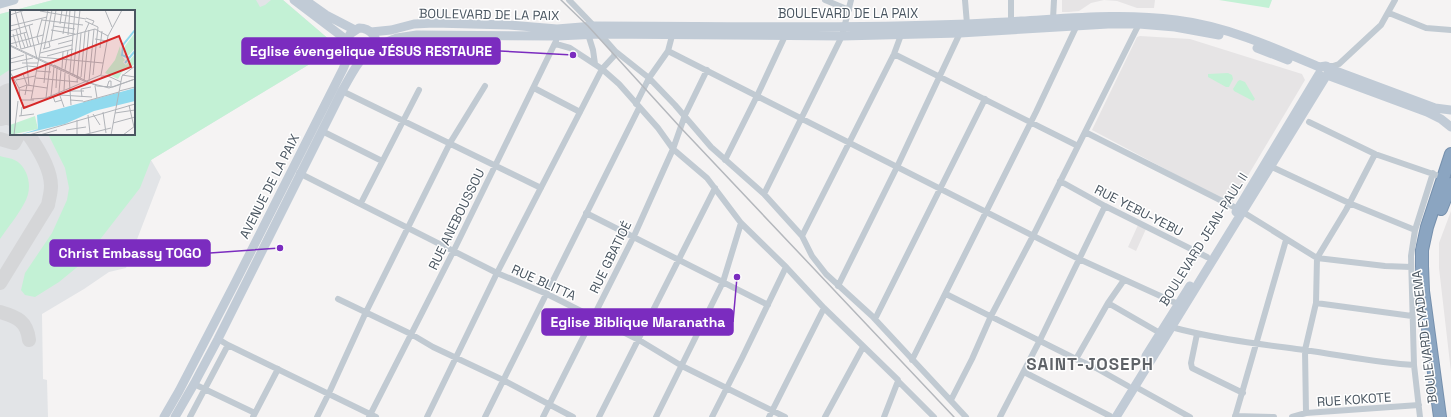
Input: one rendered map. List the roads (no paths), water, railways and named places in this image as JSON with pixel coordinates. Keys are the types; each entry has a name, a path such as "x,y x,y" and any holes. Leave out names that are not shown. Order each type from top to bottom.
{"highway":[{"path":"1440,417 1423,291 1422,266 1423,244 1427,227 1451,154"},
{"name":"BOULEVARD EYADEMA","path":"1443,179 1430,252 1430,266 1431,292 1448,417"}],"main road":[{"path":"0,4 14,0"},
{"path":"294,0 359,55 370,53 374,47 375,40 371,32 362,28 355,30 350,34 349,46"},
{"path":"304,0 326,15 355,30"},
{"name":"BOULEVARD DE LA PAIX","path":"374,47 388,41 408,36 556,36 594,32 673,31 843,32 901,35 960,33 1117,16 1175,20 1197,23 1227,31 1260,43 1323,71 1427,112 1441,119 1451,127"},
{"name":"BOULEVARD DE LA PAIX","path":"673,31 785,36 1053,19 1175,27 1218,35 1435,108 1451,110"},
{"name":"BOULEVARD DE LA PAIX","path":"371,32 391,30 414,24 481,24 556,36"},
{"path":"481,24 481,36"},
{"name":"AVENUE DE LA PAIX","path":"164,417 296,172 349,46"},
{"path":"175,417 218,339 296,172 322,131 342,91 365,55"},
{"name":"BOULEVARD JEAN-PAUL II","path":"1131,386 1160,333 1208,257 1272,166 1323,71"},
{"name":"BOULEVARD JEAN-PAUL II","path":"1112,417 1171,327 1323,71"}],"street":[{"path":"825,0 849,10"},
{"path":"764,194 802,119 843,32 851,0"},
{"path":"965,0 967,24"},
{"path":"1011,0 1011,22"},
{"path":"1053,19 1054,0"},
{"path":"1323,71 1339,64 1381,25 1395,0"},
{"path":"572,1 594,32 649,78 685,115 706,141 725,160 764,194 802,236 815,261 838,286 875,320 966,417"},
{"path":"1389,13 1426,28 1451,30"},
{"path":"912,360 1032,122 1078,21"},
{"path":"951,400 972,359 991,316 1033,236 1139,24"},
{"path":"485,417 547,294 638,106 649,78 668,51 673,31"},
{"path":"594,32 593,50 595,64"},
{"path":"838,286 897,167 960,33"},
{"path":"802,236 894,54 901,35"},
{"path":"556,36 570,48 602,69 622,88 658,128 673,149 707,178 741,223 934,417"},
{"name":"RUE ANEBOUSSOU","path":"372,416 411,334 534,88 556,36"},
{"path":"725,160 785,36"},
{"path":"427,417 455,358 602,69 614,56 615,51"},
{"path":"668,51 1033,236 1178,304"},
{"path":"894,54 1078,146"},
{"name":"RUE GBATIOÉ","path":"543,417 634,236 673,149 685,115 707,70"},
{"path":"317,417 366,312 450,143 485,86"},
{"path":"534,88 580,112"},
{"path":"361,204 420,90"},
{"path":"342,91 541,188"},
{"path":"875,320 985,99"},
{"path":"1309,122 1375,154 1443,179 1415,230 1411,249 1414,365 1420,417"},
{"path":"322,131 382,161"},
{"path":"1085,132 1241,211 1317,258 1385,266 1411,267"},
{"path":"1306,413 1305,350 1316,303 1317,258 1375,154"},
{"path":"1272,166 1349,203 1415,230"},
{"name":"RUE BLITTA","path":"296,172 498,273 547,294 639,340 682,366 785,417"},
{"name":"RUE YEBU-YEBU","path":"1060,181 1105,206 1208,257"},
{"path":"599,417 714,188"},
{"path":"1000,417 1040,340 1105,206"},
{"path":"586,213 768,305"},
{"path":"656,417 723,282 741,223"},
{"path":"1274,417 1235,417 1286,240"},
{"path":"712,417 786,267"},
{"path":"1076,359 1108,303 1124,280"},
{"path":"946,294 1096,368 1190,417"},
{"path":"338,299 411,334 433,348 503,380 573,417"},
{"path":"1108,303 1160,333"},
{"path":"1316,303 1412,316"},
{"path":"769,417 824,308"},
{"path":"1171,327 1197,334 1257,344 1394,364 1414,365"},
{"path":"1197,334 1191,363 1192,368 1243,392"},
{"path":"218,339 329,393 372,416"},
{"path":"190,417 228,345"},
{"path":"825,417 863,347"},
{"path":"194,384 254,415 278,369"},
{"path":"1024,372 1112,417"},
{"path":"884,417 898,381"},
{"name":"RUE KOKOTE","path":"1292,417 1306,413 1419,405"}],"railway":[{"path":"561,0 588,26 680,127 954,417"}],"place":[{"name":"Eglise évengelique JÉSUS RESTAURE","path":"573,55"},
{"name":"Christ Embassy TOGO","path":"280,248"},
{"name":"Eglise Biblique Maranatha","path":"737,277"}],"district":[{"name":"SAINT-JOSEPH","path":"1090,364"}]}
